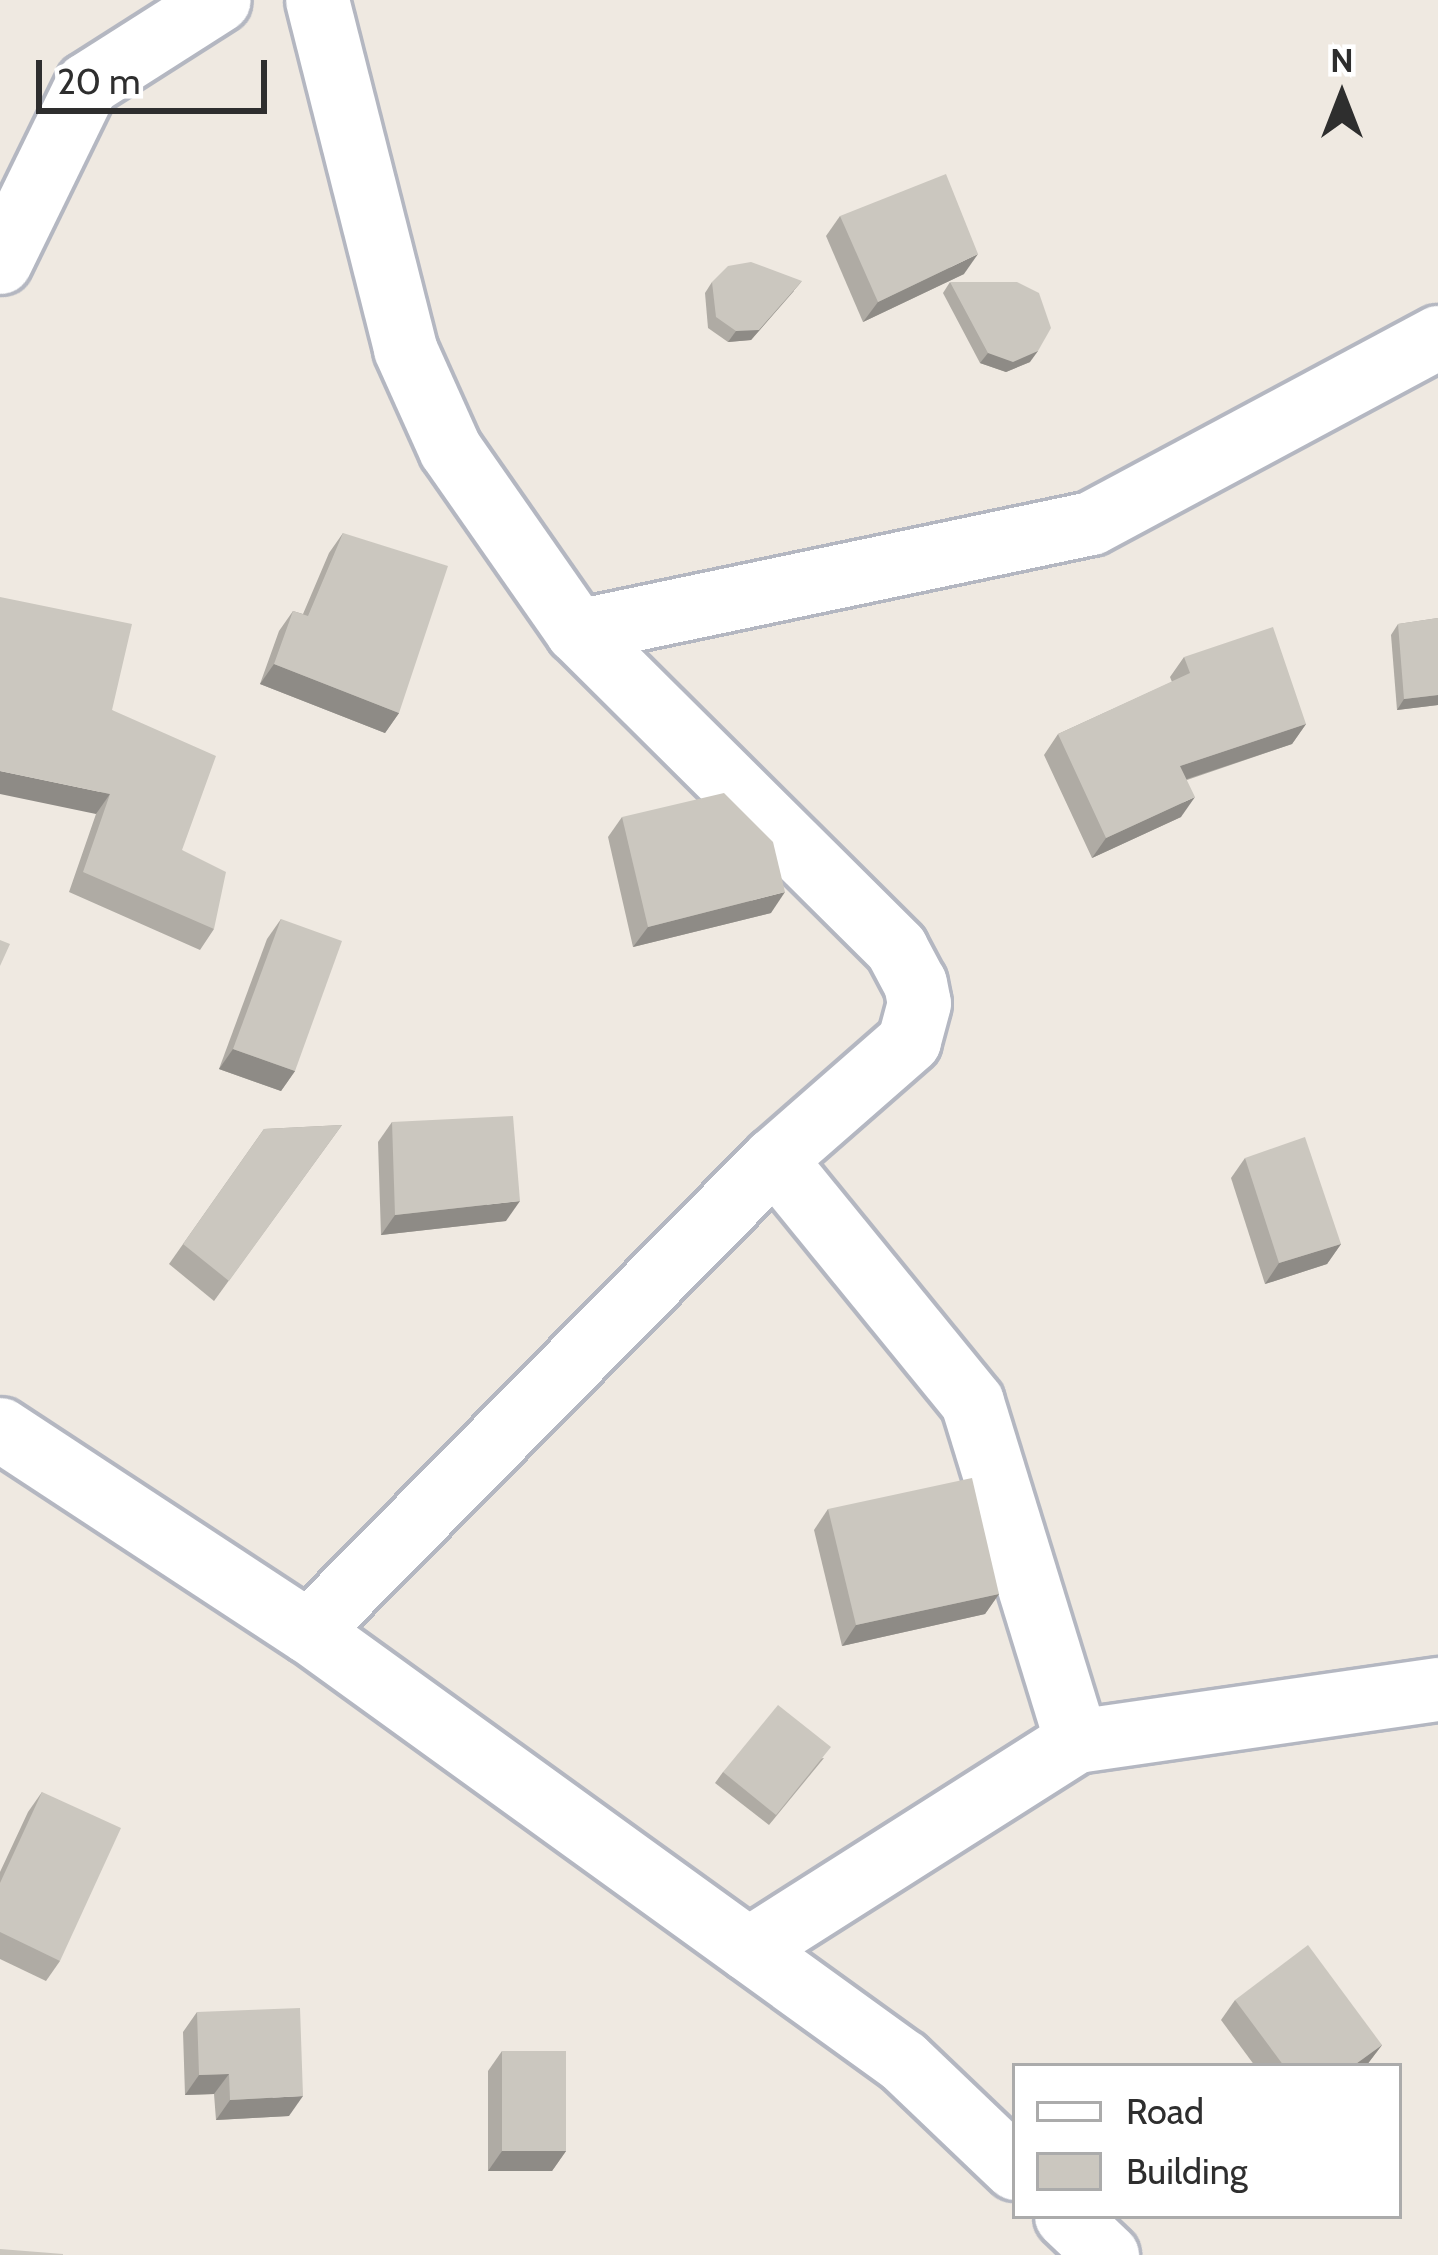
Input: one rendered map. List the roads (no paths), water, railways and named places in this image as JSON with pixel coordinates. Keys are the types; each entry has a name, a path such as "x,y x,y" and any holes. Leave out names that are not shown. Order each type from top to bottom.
{"street":[{"path":"0,262 87,84 219,0"},
{"path":"308,1631 774,1159 909,1041 920,1003 896,948 578,631 423,399 317,0"},
{"path":"578,631 1091,523 1438,337"},
{"path":"774,1159 972,1402 1076,1741"},
{"path":"0,1429 308,1631 903,2061 1012,2165"},
{"path":"748,1949 1076,1741 1438,1689"},
{"path":"1069,2219 1107,2255"}]}
